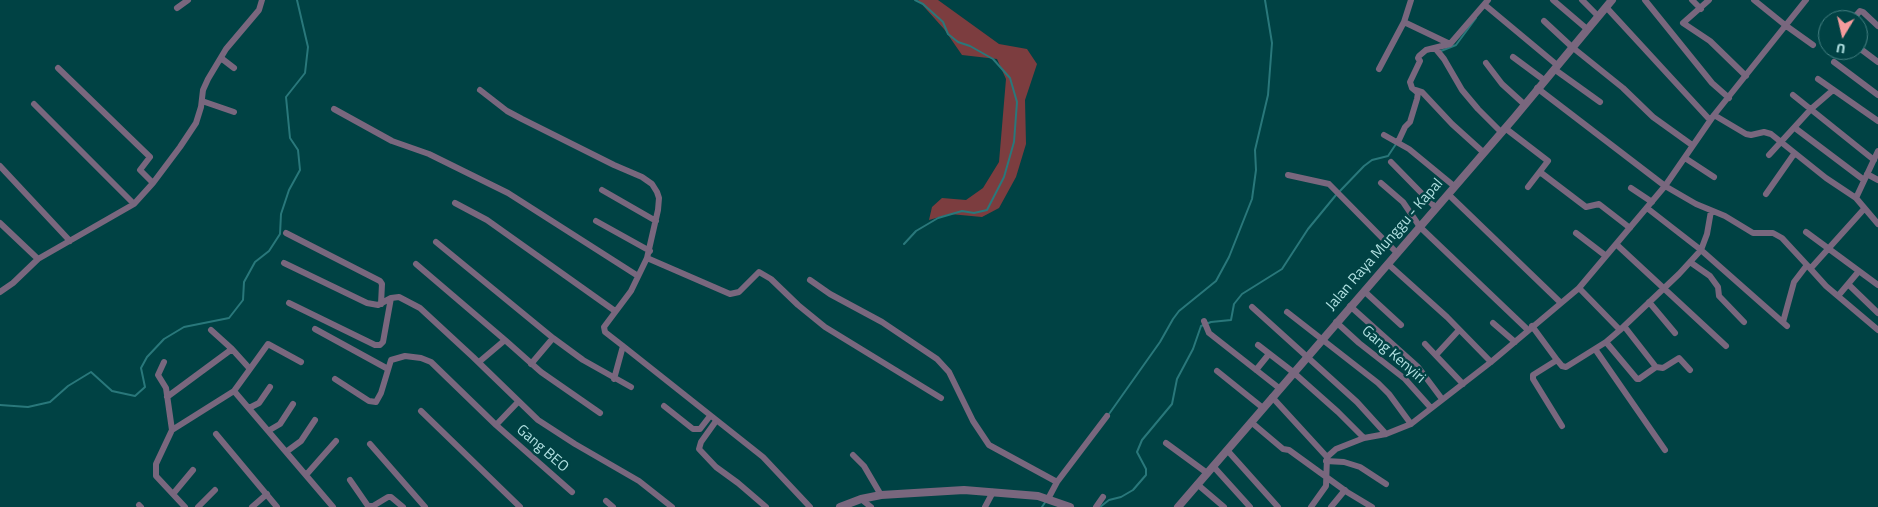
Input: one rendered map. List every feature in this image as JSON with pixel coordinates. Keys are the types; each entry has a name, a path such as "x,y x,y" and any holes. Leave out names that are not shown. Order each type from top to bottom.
{"street":[{"path":"177,8 188,0"},
{"path":"0,292 13,283 38,259 134,204 154,182 196,122 203,90 208,79 226,49 259,10 262,0"},
{"path":"1379,70 1404,22 1411,0"},
{"path":"1553,0 1587,29"},
{"path":"1582,0 1598,16"},
{"name":"Jalan Raya Munggu - Kapal","path":"1179,507 1279,388 1503,130 1612,0"},
{"path":"1645,0 1712,83 1729,98"},
{"path":"1692,0 1701,9"},
{"path":"1709,0 1683,23 1710,42 1746,76"},
{"path":"1754,0 1785,26 1813,45"},
{"path":"1311,507 1326,486 1327,459 1336,448 1364,438 1386,434 1411,424 1491,362 1560,302 1579,288 1665,186 1712,117 1806,0"},
{"path":"1483,152 1452,124 1422,92 1412,88 1410,82 1420,61 1419,56 1426,50 1450,44 1486,2 1556,67 1600,102"},
{"path":"1606,7 1712,117 1746,134 1766,132 1826,178 1856,198 1878,224"},
{"path":"1868,17 1878,26"},
{"path":"1544,21 1602,70 1653,117 1692,146"},
{"path":"1404,22 1450,44"},
{"path":"1435,48 1444,59 1462,90 1478,109 1503,130 1548,161 1528,187"},
{"path":"1513,57 1544,80"},
{"path":"221,58 234,68"},
{"path":"1834,62 1878,95"},
{"path":"1486,63 1502,84 1524,104"},
{"path":"58,68 150,157 140,170 154,182"},
{"path":"1818,79 1878,121"},
{"path":"1537,88 1665,186 1696,204 1725,216 1753,233 1773,233 1782,238 1826,286 1878,330"},
{"path":"480,90 507,111 614,165 642,177 652,184 659,198 650,251 631,291 605,324 604,330 763,457 810,507"},
{"path":"1398,142 1412,115 1418,93 1416,90"},
{"path":"1769,155 1811,109 1833,90"},
{"path":"1794,95 1874,160"},
{"path":"202,101 234,112"},
{"path":"34,104 134,204"},
{"path":"334,108 392,141 451,164 508,193 638,276"},
{"path":"1795,128 1866,177 1878,180"},
{"path":"1384,135 1398,142 1454,186"},
{"path":"1856,198 1878,151"},
{"path":"1766,194 1794,154"},
{"path":"1685,158 1714,177"},
{"path":"1391,162 1436,208"},
{"path":"0,166 70,241"},
{"path":"1540,172 1586,206 1599,204 1630,228"},
{"path":"1288,175 1329,184 1397,253"},
{"path":"1382,182 1403,202 1420,227 1530,328 1562,366 1566,367 1606,342 1690,262 1701,250 1707,234 1711,210"},
{"path":"1630,188 1652,202"},
{"path":"602,190 656,221"},
{"path":"1448,194 1560,302"},
{"path":"455,203 487,220 615,311"},
{"path":"1647,208 1701,250 1785,324 1794,282 1829,249 1864,209"},
{"path":"596,221 650,251"},
{"path":"0,223 38,259"},
{"path":"1806,232 1878,285"},
{"path":"286,233 380,281 382,284 381,304"},
{"path":"1576,233 1606,256"},
{"path":"436,242 553,338 583,360 631,387"},
{"path":"1616,244 1726,346"},
{"path":"647,258 730,294 739,292 759,272 771,279 825,327 941,398"},
{"path":"284,262 367,303 381,304 391,298 403,298 420,308 538,420 639,481 672,507"},
{"path":"1690,262 1710,276 1718,287 1719,296 1744,322"},
{"path":"416,264 531,364 600,413"},
{"path":"1388,264 1491,362"},
{"path":"1838,296 1859,271"},
{"path":"810,280 830,294 882,322 937,359 949,372 973,421 989,445 1057,482"},
{"path":"1848,284 1878,312"},
{"path":"1579,288 1622,328 1656,367"},
{"path":"1364,291 1401,325"},
{"path":"289,303 372,344 380,345 383,342 391,298"},
{"path":"1649,302 1675,332"},
{"path":"1350,306 1418,367 1442,399"},
{"path":"1252,307 1357,402 1386,434"},
{"path":"1287,312 1322,338 1384,390 1411,424"},
{"path":"1204,321 1209,333 1279,388"},
{"name":"Gang Kenyiri","path":"1336,322 1359,343 1405,379 1431,408"},
{"path":"1493,323 1515,342"},
{"path":"315,329 388,369 381,393 376,402 335,379"},
{"path":"211,330 250,369"},
{"path":"1436,355 1459,330"},
{"path":"531,364 553,338"},
{"path":"479,362 505,340"},
{"path":"1606,342 1637,379 1656,367 1663,368 1679,358 1690,370"},
{"path":"172,430 234,391 268,344 302,362"},
{"path":"1425,344 1463,384"},
{"path":"1258,345 1293,372 1364,438"},
{"path":"614,379 623,346"},
{"path":"168,397 232,349"},
{"path":"1594,349 1665,450"},
{"path":"1256,370 1269,354"},
{"name":"Gang BEO","path":"388,369 391,360 406,356 421,358 431,362 496,425 572,492"},
{"path":"1557,360 1533,375 1532,378 1562,426"},
{"path":"164,362 158,375 166,388 172,430 155,470 156,476 185,507"},
{"path":"1217,371 1263,408"},
{"path":"249,408 259,404 270,387"},
{"path":"234,391 334,507"},
{"path":"1272,397 1327,459 1358,466 1386,484"},
{"path":"496,425 518,402"},
{"path":"268,430 280,424 293,404"},
{"path":"664,406 692,429 700,429 710,416"},
{"path":"421,411 520,507"},
{"path":"1047,498 1057,482 1108,416"},
{"path":"286,452 301,441 315,420"},
{"path":"716,421 701,442 699,449 716,468 738,483 766,507"},
{"path":"1251,422 1283,449 1289,450 1325,477 1372,507"},
{"path":"216,434 277,507"},
{"path":"306,475 336,440"},
{"path":"1166,443 1207,473"},
{"path":"370,444 425,507"},
{"path":"1227,450 1278,507"},
{"path":"853,455 864,466 882,495"},
{"path":"1213,466 1250,507"},
{"path":"173,494 193,470"},
{"path":"350,480 368,506 373,506 391,497 403,507"},
{"path":"1198,484 1224,507"},
{"path":"198,507 215,490"},
{"path":"840,507 861,499 882,495 964,490 1038,496 1070,507"},
{"path":"1331,507 1345,490"},
{"path":"985,507 993,492"},
{"path":"252,507 267,494"},
{"path":"1096,507 1103,497"},
{"path":"861,499 871,507"},
{"path":"606,501 613,507"}],"shaded area":[{"path":"918,0 938,0 999,44 1027,49 1037,64 1025,100 1026,144 1016,177 999,208 982,217 950,214 929,220 932,207 942,198 966,200 983,188 999,162 1006,79 997,59 962,55 944,29"}],"waterway":[{"path":"0,405 28,407 50,402 68,386 91,372 112,391 135,396 145,387 141,368 147,357 164,339 184,327 229,318 243,300 244,282 255,262 269,251 280,234 281,214 289,190 300,170 298,150 290,138 286,97 305,73 308,47 297,0"},
{"path":"904,244 916,231 938,218 962,211 974,213 987,210 1004,177 1014,142 1017,102 1010,78 993,59 970,46 958,42 948,34 943,22 923,4 915,0"},
{"path":"1109,414 1160,342 1179,311 1216,281 1229,257 1252,199 1256,170 1255,150 1268,95 1272,43 1265,0"},
{"path":"1441,51 1456,45 1476,18"},
{"path":"1339,192 1372,160 1388,156 1396,144"},
{"path":"1100,507 1109,500 1121,497 1133,490 1146,475 1146,469 1137,452 1142,440 1172,404 1177,379 1193,349 1201,326 1211,322 1231,320 1234,304 1242,294 1282,269 1308,229 1336,195"},
{"path":"1042,507 1046,501"}]}
